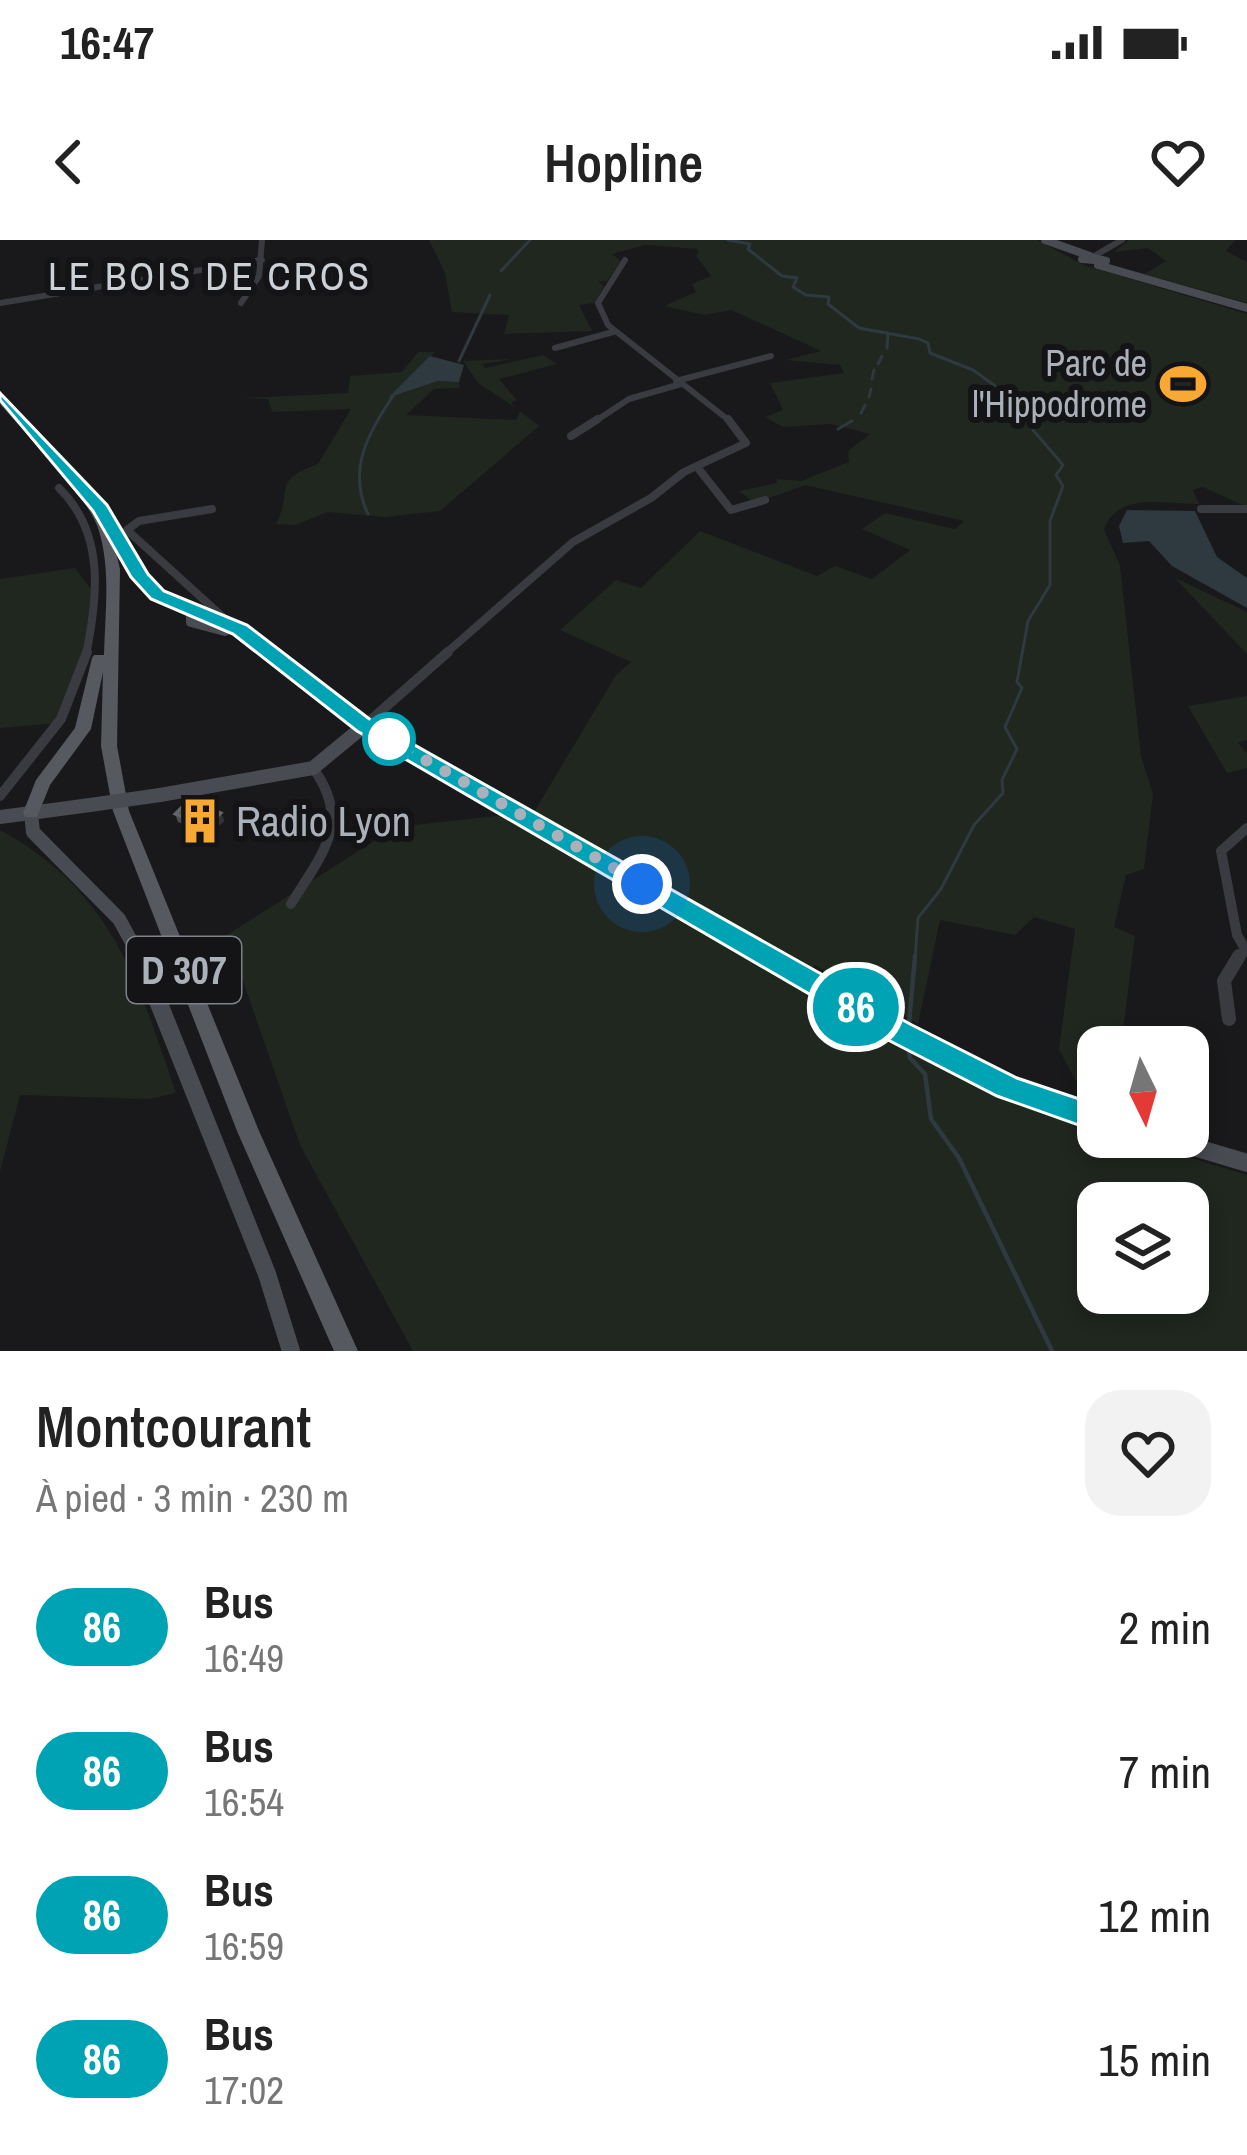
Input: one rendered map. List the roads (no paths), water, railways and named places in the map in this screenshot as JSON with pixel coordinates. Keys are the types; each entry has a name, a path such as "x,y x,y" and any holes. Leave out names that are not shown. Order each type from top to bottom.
{"main road":[{"name":"D 307","path":"0,397 79,487 105,527 113,568 107,717 121,812 248,1132 346,1351"},
{"path":"79,487 101,509 145,584 199,602"},
{"path":"31,813 36,794 74,746 87,718 113,568"}],"street":[{"path":"241,303 254,287 262,240"},
{"path":"1045,240 1247,308"},
{"path":"1097,258 1122,240"},
{"path":"0,303 262,260"},
{"path":"0,818 313,768 568,546 747,440 737,426 613,332 598,303 625,260"},
{"path":"554,348 613,332"},
{"path":"572,436 629,399 771,356"},
{"path":"698,468 731,510 765,500"},
{"path":"0,796 56,727 75,691 86,650 95,596 94,555 80,509 59,488"},
{"path":"212,509 128,526 129,534 199,602 225,619"},
{"path":"1201,509 1247,509"},
{"path":"199,602 191,622 253,640 364,726 907,1036 975,1071 1077,1111"},
{"path":"292,904 324,848 337,809 336,797 313,768"},
{"path":"31,813 33,832 118,919 147,969 260,1255 291,1351"},
{"path":"1229,1019 1222,997 1224,974 1246,952 1221,851 1247,828"},
{"path":"1209,1152 1247,1163"}],"waterway":[{"path":"501,271 530,240"},
{"path":"728,240 750,244 748,249 782,276 797,278 793,287 806,295 829,297 828,304 859,328 888,333"},
{"path":"459,361 490,295"},
{"path":"887,348 888,333"},
{"path":"888,333 928,343 930,353 973,370 998,388 993,391 1034,417 1033,430 1063,465 1056,475 1063,486 1050,521 1050,585 1028,621 1017,682 1022,688 1005,727 1017,749 1002,780 1003,793 974,825 941,889 918,918 915,959"},
{"path":"878,364 882,356"},
{"path":"872,379 874,370"},
{"path":"869,397 871,389"},
{"path":"368,514 360,482 363,452 393,396"},
{"path":"861,413 865,405"},
{"path":"838,429 852,421"},
{"path":"909,1024 915,956"},
{"path":"906,1039 910,1058 925,1074 931,1119 959,1158 1052,1351"}],"place":[{"name":"Parc de l'Hippodrome","path":"1183,384"},
{"name":"Radio Lyon","path":"200,821"}],"district":[{"name":"LE BOIS DE CROS","path":"210,276"}]}
